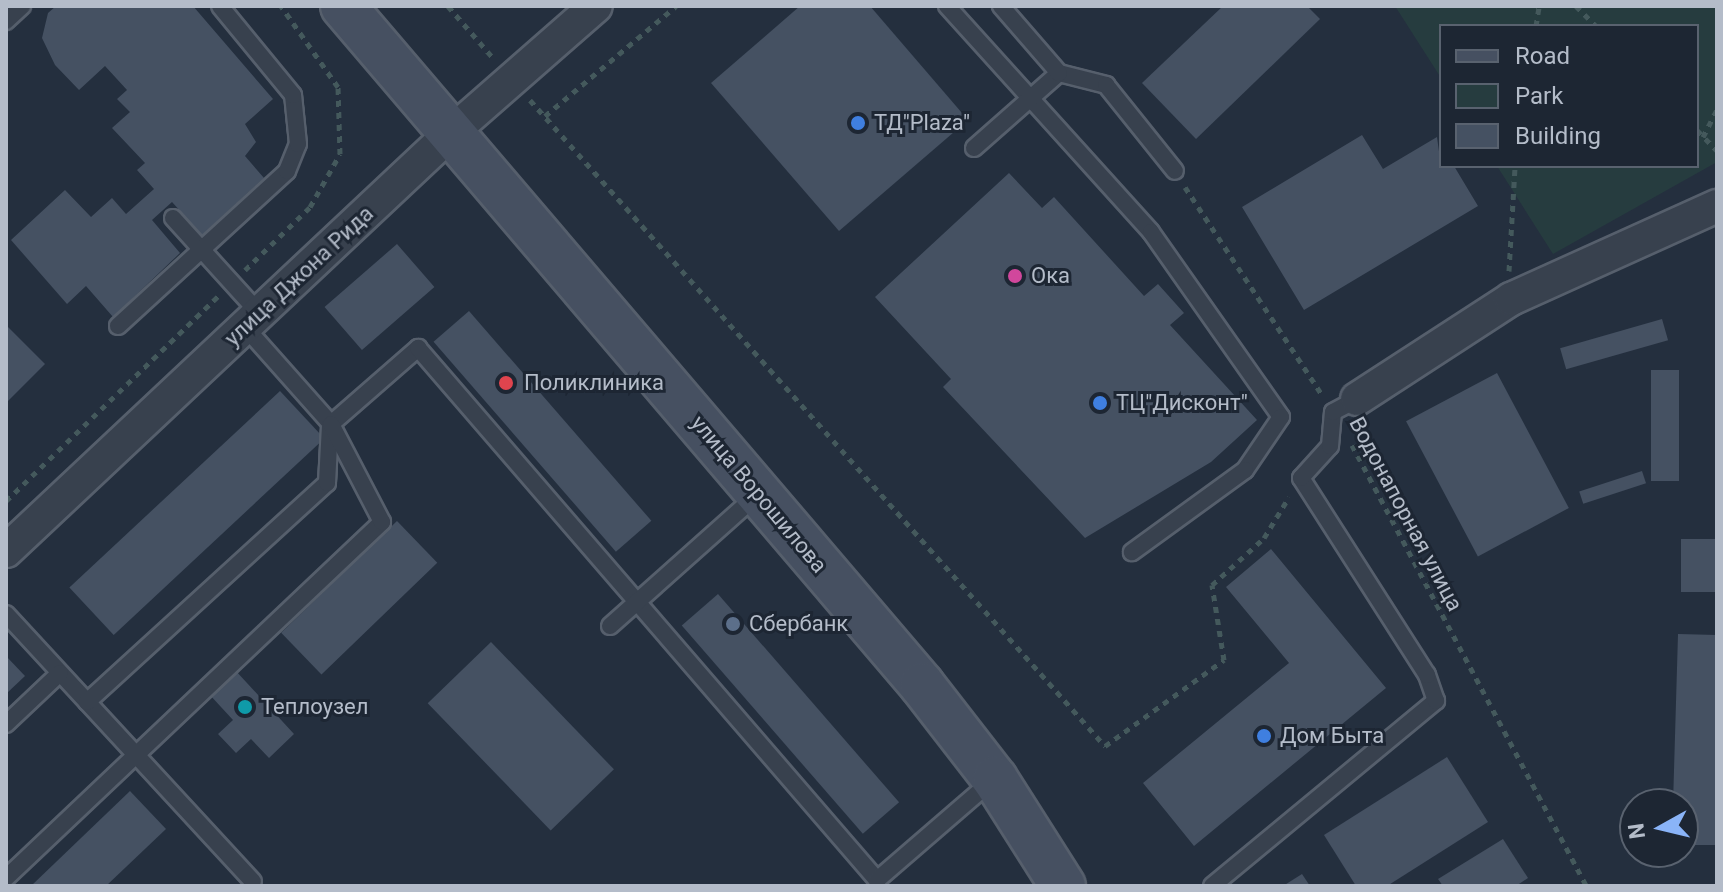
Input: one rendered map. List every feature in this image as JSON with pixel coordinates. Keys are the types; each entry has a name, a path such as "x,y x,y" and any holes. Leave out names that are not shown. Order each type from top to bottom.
{"main road":[{"name":"улица Ворошилова","path":"343,6 759,493 995,779 1063,886"}],"street":[{"name":"улица Джона Рида","path":"6,551 452,132 596,6"},
{"path":"1345,405 1511,299 1717,206"}],"lane":[{"path":"6,21 22,6"},
{"path":"118,326 287,171 298,144 293,95 220,6"},
{"path":"947,6 1028,101 1151,232 1281,417 1245,470 1132,552"},
{"path":"1001,6 1059,73 1106,85 1175,171"},
{"path":"974,148 1059,73"},
{"path":"6,878 382,522 331,424 202,250 173,218"},
{"path":"87,702 327,483 331,424 418,348 639,601 877,883 995,779"},
{"path":"1212,886 1436,701 1427,675 1301,478 1330,446 1345,405"},
{"path":"610,626 759,493"},
{"path":"6,614 253,882"},
{"path":"6,724 60,673"}],"path":[{"path":"448,6 1105,746 1224,660 1212,585 1264,538 1301,478"},
{"path":"544,116 676,6"},
{"path":"1576,6 1594,24"},
{"path":"1703,137 1717,109"},
{"path":"1699,132 1717,151"},
{"path":"1511,299 1508,237 1515,168"},
{"name":"Водонапорная улица","path":"1175,171 1345,405 1586,886"}],"green space":[{"path":"1395,6 1717,6 1717,162 1553,254 1498,168 1699,168 1699,24 1439,24 1439,75"}],"building":[{"path":"56,6 193,6 273,99 245,124 256,142 245,156 264,178 202,235 172,202 152,220 180,253 113,317 86,286 67,304 11,240 65,190 91,217 112,198 126,214 154,189 137,170 145,163 112,128 130,112 117,99 127,90 105,66 79,90 55,65 42,38 48,13"},
{"name":"ТД\"Plaza\"","path":"800,6 870,6 968,120 839,231 711,83"},
{"path":"1223,6 1307,6 1320,19 1196,139 1142,83"},
{"path":"1362,135 1383,169 1437,137 1439,168 1455,168 1478,206 1304,310 1242,207"},
{"name":"ТЦ\"Дисконт\"","path":"1009,173 1042,208 1054,197 1144,296 1158,284 1184,313 1170,325 1257,420 1211,462 1085,538 943,387 951,379 875,297"},
{"path":"397,244 434,287 362,350 325,307"},
{"path":"469,311 651,521 616,552 434,342"},
{"path":"1662,319 1668,340 1566,369 1560,348"},
{"path":"6,325 45,364 6,403"},
{"path":"1651,370 1679,370 1679,481 1651,481"},
{"path":"1497,373 1569,508 1478,556 1406,421"},
{"path":"280,391 324,439 114,635 69,587"},
{"path":"1642,471 1646,483 1583,504 1579,491"},
{"path":"397,521 437,563 321,675 281,633"},
{"path":"1681,539 1717,539 1717,592 1681,592"},
{"name":"Дом Быта","path":"1271,549 1386,688 1194,846 1143,783 1289,663 1226,587"},
{"path":"718,594 899,802 863,834 682,625"},
{"path":"1678,634 1717,635 1717,845 1699,845 1699,788 1673,788"},
{"path":"491,642 614,769 551,830 428,703"},
{"path":"6,656 25,676 6,694"},
{"name":"Теплоузел","path":"235,670 294,734 269,758 251,739 236,753 218,734 233,720 209,694"},
{"path":"1447,757 1488,822 1387,886 1356,886 1324,835"},
{"path":"130,791 166,829 106,886 31,886"},
{"path":"1503,839 1528,878 1516,886 1443,886 1438,879"},
{"path":"1302,874 1310,886 1283,886"}],"place":[{"name":"ТД\"Plaza\"","path":"858,123"},
{"name":"Ока","path":"1015,276"},
{"name":"Поликлиника","path":"506,383"},
{"name":"ТЦ\"Дисконт\"","path":"1100,403"},
{"name":"Сбербанк","path":"733,624"},
{"name":"Теплоузел","path":"245,707"},
{"name":"Дом Быта","path":"1264,736"}]}
